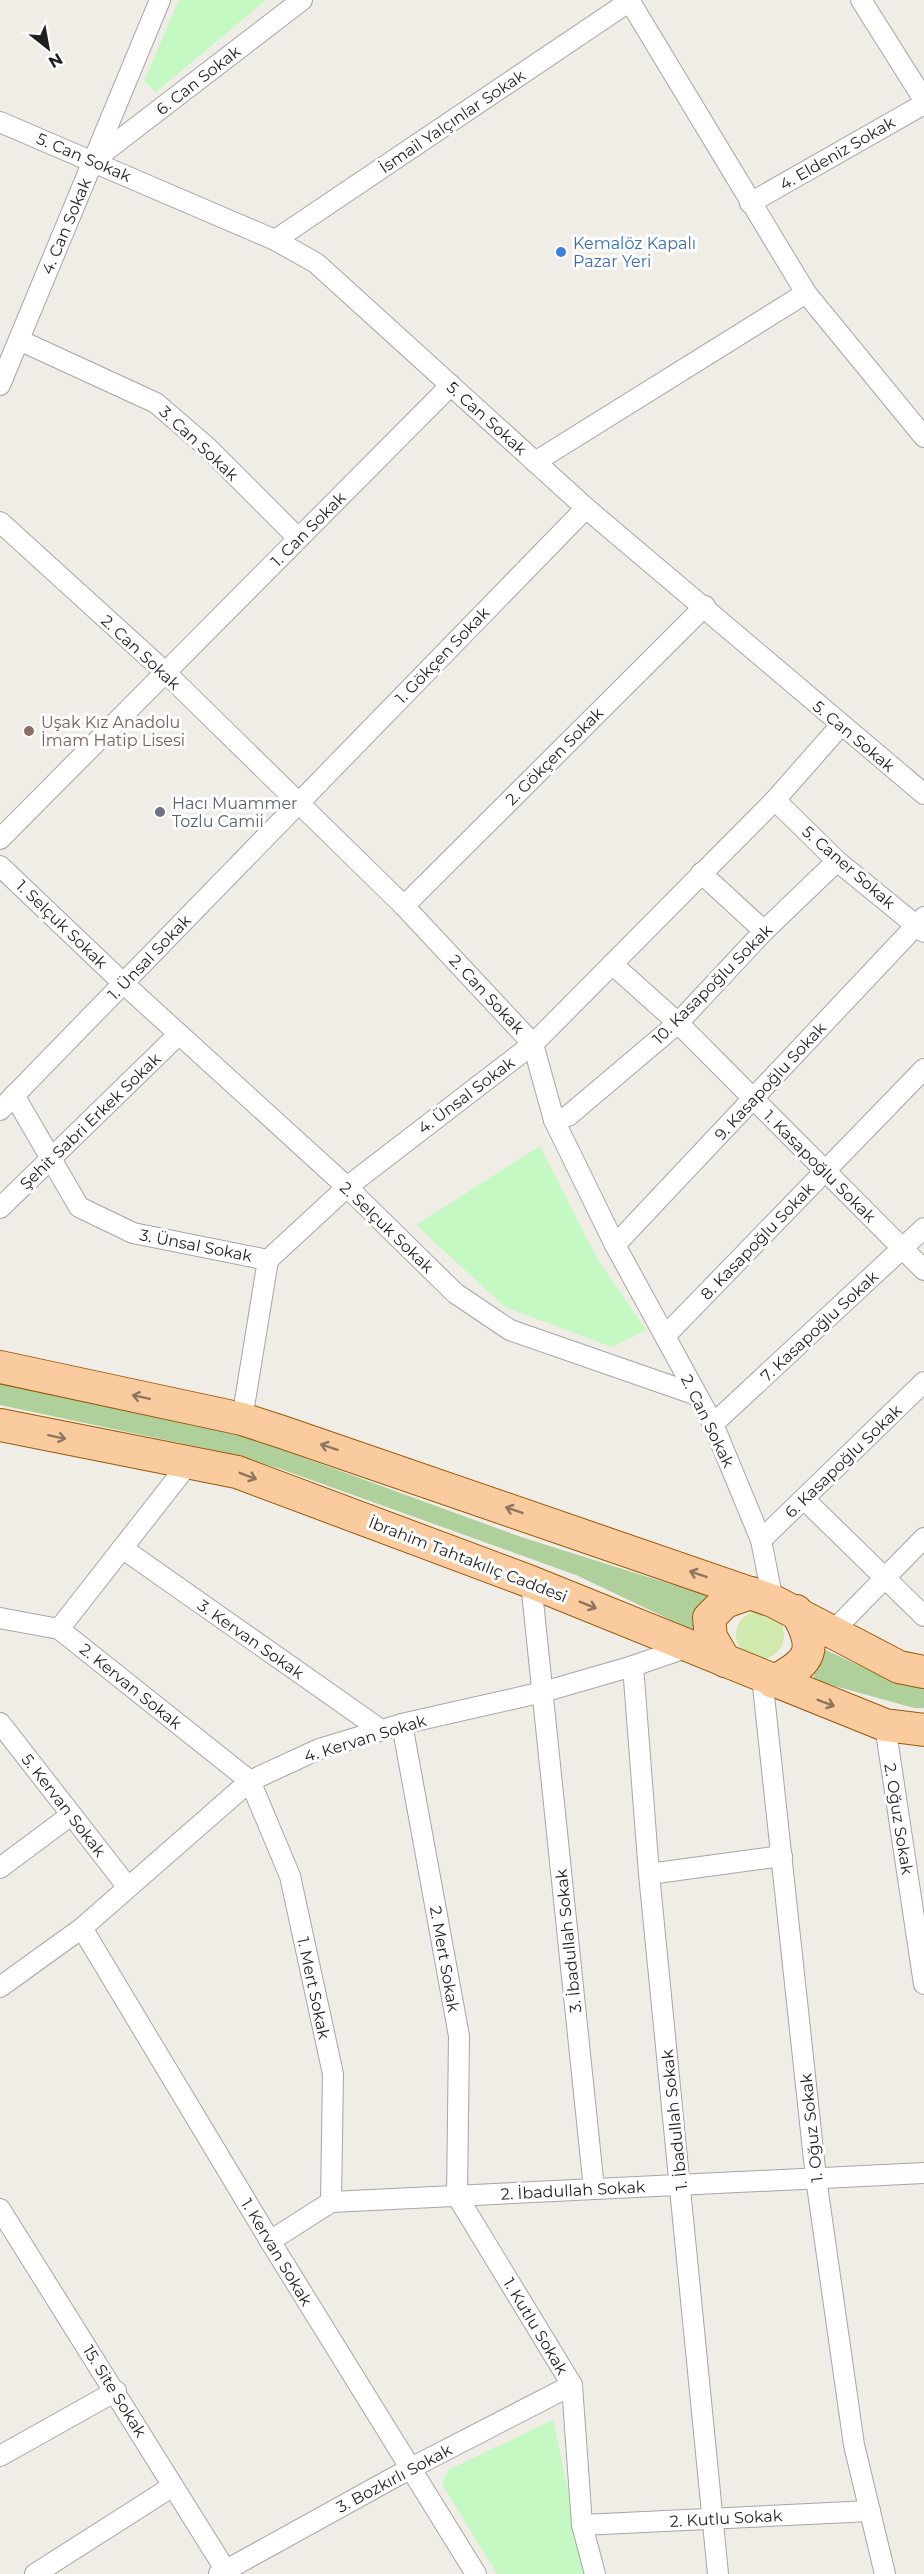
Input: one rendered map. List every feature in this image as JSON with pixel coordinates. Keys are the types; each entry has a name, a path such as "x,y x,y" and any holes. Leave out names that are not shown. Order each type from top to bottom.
{"main road":[{"path":"0,1367 242,1419 449,1487 773,1601 899,1667 924,1672"},
{"name":"İbrahim Tahtakılıç Caddesi","path":"0,1425 237,1472 531,1582 691,1646 768,1680 885,1725 924,1730"},
{"path":"725,1661 711,1637 709,1618 725,1602 773,1601 809,1634 808,1654 794,1671 768,1680"}],"street":[{"name":"4. Can Sokak","path":"0,385 160,0"},
{"name":"6. Can Sokak","path":"94,160 302,0"},
{"path":"861,0 924,102"},
{"path":"629,1 806,293 924,437"},
{"name":"İsmail Yalçınlar Sokak","path":"275,240 629,1"},
{"name":"4. Eldeniz Sokak","path":"750,203 924,102"},
{"name":"5. Can Sokak","path":"0,122 94,160 275,240 316,263 586,508 705,606 924,794"},
{"path":"535,462 806,293"},
{"name":"3. Can Sokak","path":"19,340 156,404 207,447 298,538"},
{"name":"1. Can Sokak","path":"165,672 451,385"},
{"name":"1. Gökçen Sokak","path":"297,803 586,508"},
{"name":"2. Can Sokak","path":"0,522 165,672 404,906 533,1044 554,1120 615,1245 713,1424 761,1540 773,1601"},
{"name":"2. Gökçen Sokak","path":"404,906 705,606"},
{"path":"0,839 165,672"},
{"name":"4. Ünsal Sokak","path":"268,1260 347,1187 533,1044 775,800 841,725"},
{"name":"5. Caner Sokak","path":"775,800 837,861 921,925"},
{"name":"1. Ünsal Sokak","path":"0,1110 297,803"},
{"name":"10. Kasapoğlu Sokak","path":"554,1120 568,1116 678,1023 764,931 837,861"},
{"name":"1. Selçuk Sokak","path":"0,866 123,983"},
{"path":"701,873 764,931"},
{"name":"9. Kasapoğlu Sokak","path":"615,1245 753,1098 921,925"},
{"name":"1. Kasapoğlu Sokak","path":"612,964 678,1023 924,1270"},
{"name":"2. Selçuk Sokak","path":"123,983 347,1187 455,1293 510,1329 697,1395"},
{"name":"Şehit Sabri Erkek Sokak","path":"0,1208 179,1034"},
{"name":"8. Kasapoğlu Sokak","path":"665,1336 825,1171 916,1091 924,1069"},
{"name":"3. Ünsal Sokak","path":"14,1095 79,1207 134,1233 268,1260"},
{"name":"7. Kasapoğlu Sokak","path":"713,1424 924,1228"},
{"path":"242,1419 268,1260"},
{"name":"6. Kasapoğlu Sokak","path":"761,1540 924,1382"},
{"path":"59,1629 189,1463"},
{"path":"804,1499 924,1616"},
{"path":"833,1631 924,1538"},
{"name":"3. Kervan Sokak","path":"122,1548 381,1730"},
{"name":"3. İbadullah Sokak","path":"531,1582 594,2189"},
{"name":"2. Kervan Sokak","path":"0,1618 59,1629 250,1782"},
{"name":"4. Kervan Sokak","path":"0,1987 82,1928 127,1886 250,1782 319,1749 402,1724 543,1692 633,1666 691,1646"},
{"name":"1. İbadullah Sokak","path":"633,1666 649,1874 718,2574"},
{"name":"1. Oğuz Sokak","path":"768,1680 782,1856 816,2178 854,2445 885,2574"},
{"name":"5. Kervan Sokak","path":"0,1723 127,1886"},
{"name":"2. Mert Sokak","path":"402,1724 459,2036 457,2196"},
{"name":"2. Oğuz Sokak","path":"885,1725 924,1972"},
{"name":"1. Mert Sokak","path":"250,1782 290,1876 333,2074 331,2202"},
{"path":"0,1868 71,1815"},
{"path":"649,1874 782,1856"},
{"name":"1. Kervan Sokak","path":"82,1928 270,2241 476,2574"},
{"name":"2. İbadullah Sokak","path":"270,2241 331,2202 924,2173"},
{"name":"1. Kutlu Sokak","path":"457,2196 572,2385 582,2525 595,2574"},
{"name":"15. Site Sokak","path":"0,2209 116,2391 224,2573"},
{"name":"3. Bozkırlı Sokak","path":"224,2573 411,2468 572,2385"},
{"path":"0,2456 116,2391"},
{"path":"35,2574 173,2486"},
{"name":"2. Kutlu Sokak","path":"582,2525 870,2511"}],"green space":[{"path":"179,0 266,0 156,92 144,81"},
{"path":"540,1146 596,1257 646,1330 612,1347 505,1307 416,1225"},
{"path":"0,1383 236,1433 521,1537 708,1596 699,1613 694,1631 576,1575 278,1468 213,1450 0,1405"},
{"path":"760,1611 777,1618 784,1635 777,1652 760,1659 743,1652 736,1635 743,1618"},
{"path":"819,1647 902,1685 924,1688 924,1708 914,1708 813,1680"},
{"path":"553,2420 586,2574 497,2574 442,2484 448,2470"}],"place":[{"name":"Kemalöz Kapalı Pazar Yeri","path":"561,252"},
{"name":"Uşak Kız Anadolu İmam Hatip Lisesi","path":"29,731"},
{"name":"Hacı Muammer Tozlu Camii","path":"160,812"}]}
